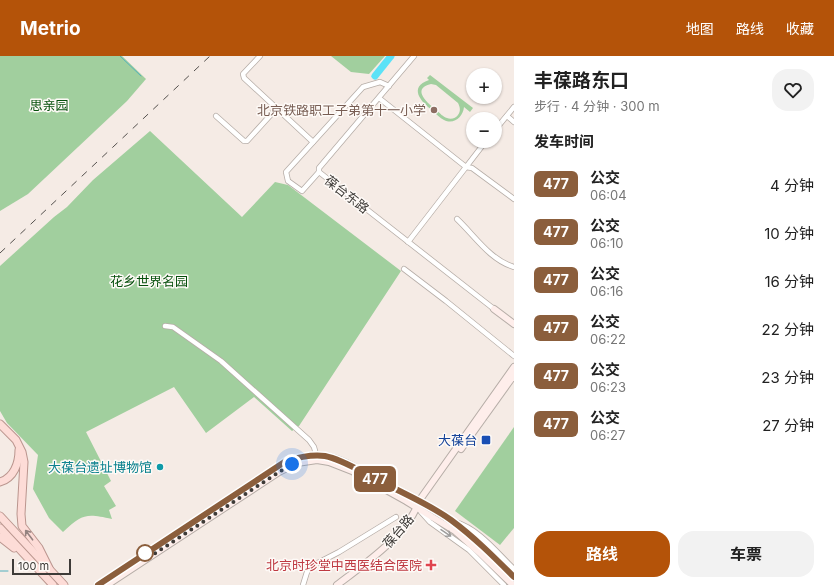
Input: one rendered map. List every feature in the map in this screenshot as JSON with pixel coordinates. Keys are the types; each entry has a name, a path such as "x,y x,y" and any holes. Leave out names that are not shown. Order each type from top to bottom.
{"main road":[{"path":"494,309 514,324"},
{"name":"葆台路","path":"337,585 382,550 410,521 419,504 514,366"},
{"name":"葆台路","path":"419,504 514,375"},
{"path":"0,424 16,440 22,452 24,462 21,514 22,526 39,548 49,568"},
{"path":"0,482 4,481 16,469 19,460 19,451 16,440"},
{"path":"98,585 286,461 301,457 317,457 352,471 452,521 481,544 514,578"},
{"path":"107,585 279,472 297,462 317,457"},
{"path":"419,504 462,537 513,585"},
{"path":"0,516 64,585"},
{"path":"0,528 53,585"},
{"path":"0,537 30,560"}],"street":[{"path":"260,56 243,74 244,78 313,142"},
{"name":"葆台东路","path":"414,56 319,168 318,172 494,309"},
{"path":"318,172 302,192 288,181 286,172 363,87 380,82 389,86"},
{"path":"379,98 466,167 472,168 514,199"},
{"path":"502,122 514,107"},
{"path":"216,116 244,141 247,141 276,109"},
{"path":"507,116 514,122"},
{"path":"408,242 481,148"},
{"path":"457,220 468,230 479,244 505,264 514,267"},
{"path":"404,269 514,356"},
{"path":"165,326 173,327 221,361 309,440 314,447 317,457"},
{"path":"419,504 430,522 469,550 504,585"},
{"path":"303,585 310,566 339,552 396,517"},
{"path":"452,521 465,525 514,569"}],"green space":[{"name":"思亲园","path":"0,56 122,56 146,79 127,101 28,194 0,211"},
{"path":"331,56 385,56 369,74 351,72"},
{"path":"430,75 473,108 470,112 464,107 460,117 454,121 442,119 424,103 418,95 419,87 429,80 427,78","holes":["431,84 436,85 458,103 460,112 457,116 450,119 444,117 426,101 423,97 422,89"]},
{"name":"花乡世界名园","path":"150,131 242,217 275,182 288,185 401,271 299,426 292,431 254,397 206,433 174,387 86,432 111,481 104,486 116,506 109,510 112,519 96,516 85,516 80,518 63,532 49,518 33,489 38,455 7,423 0,411 0,266 67,207 93,180"},
{"path":"514,427 514,528 500,545 455,511"}],"waterway":[{"path":"120,56 141,76"},
{"path":"375,76 391,56"},
{"path":"0,571 8,571"}],"railway":[{"path":"0,253 210,56"}],"bus line":[{"name":"477","path":"98,585 286,461 317,455 330,457 346,464 431,508 452,521 491,554 514,577"}],"place":[{"name":"北京铁路职工子弟第十一小学","path":"434,110"},
{"name":"大葆台","path":"486,440"},
{"name":"大葆台遗址博物馆","path":"160,467"},
{"name":"北京时珍堂中西医结合医院","path":"431,565"}],"route":[{"path":"145,553 148,558 292,464"}]}
